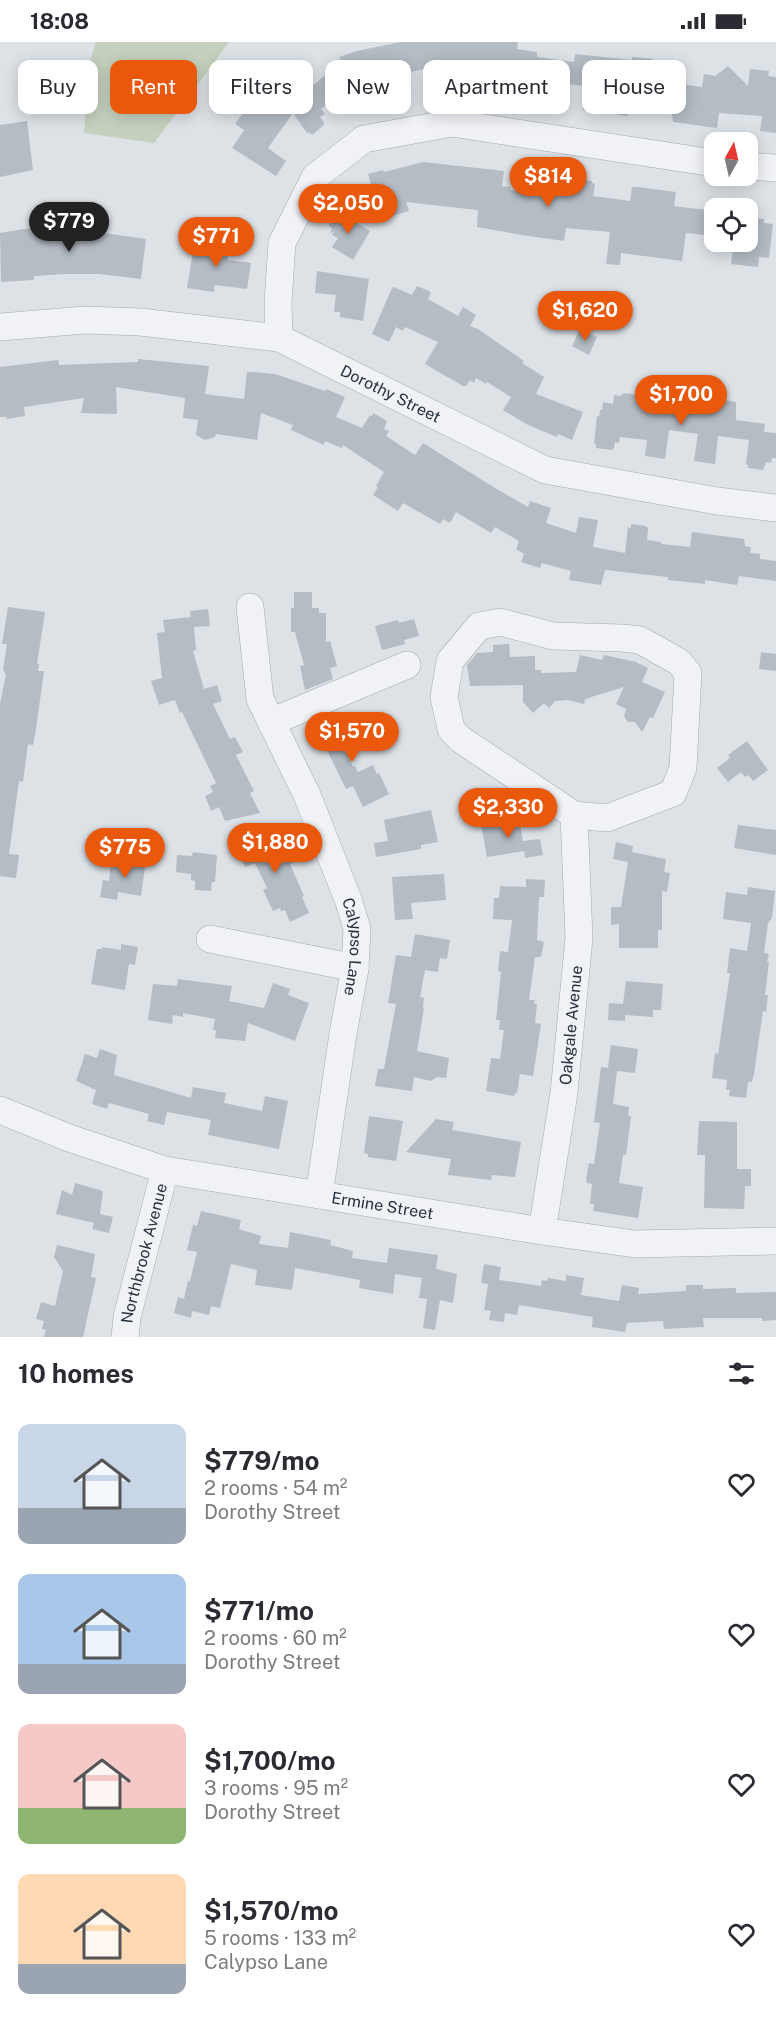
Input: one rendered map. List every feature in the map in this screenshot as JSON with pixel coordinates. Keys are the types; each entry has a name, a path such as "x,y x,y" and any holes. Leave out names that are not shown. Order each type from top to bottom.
{"street":[{"path":"279,338 278,303 282,243 315,177 364,139 452,123 704,161"},
{"path":"758,167 776,168"},
{"name":"Dorothy Street","path":"0,327 85,320 141,321 279,338 545,470 717,501 776,508"},
{"name":"Calypso Lane","path":"250,607 260,699 307,795 349,902 357,929 355,968 319,1195"},
{"path":"500,621 553,636 640,640 679,662 688,673 683,768 673,793 607,818 574,815 460,739 451,729 444,697 450,662 479,626 500,621"},
{"path":"271,722 407,665"},
{"name":"Oakgale Avenue","path":"542,1231 564,1093 579,938 574,815"},
{"path":"210,939 355,968"},
{"name":"Ermine Street","path":"0,1110 69,1138 165,1170 635,1244 776,1241"},
{"name":"Northbrook Avenue","path":"125,1337 126,1317 165,1170"}],"green space":[{"path":"96,42 229,42 216,60 209,60 209,69 197,85 197,60 110,60 110,114 176,114 154,143 84,133 85,114 98,114 98,60 90,60"}],"building":[{"path":"401,42 518,42 517,49 537,52 537,57 559,60 423,60 423,69 411,72 411,60 340,60 339,57"},
{"path":"575,54 632,60 582,60 582,86 570,84 570,61 574,62"},
{"path":"632,57 653,59 632,60"},
{"path":"728,66 748,86 750,69 769,71 768,76 776,77 776,133 760,131 762,116 719,113 717,128 673,122 672,114 686,114 686,85 702,87 704,74 715,76"},
{"path":"325,76 325,106 321,109 325,114 320,117 324,125 312,135 307,133 294,114 313,114 313,85"},
{"path":"242,114 292,114 268,148 286,161 276,176 232,148 244,130 235,124"},
{"path":"27,121 33,170 0,177 0,125"},
{"path":"423,162 504,171 502,186 510,187 510,190 538,194 539,190 546,191 548,175 592,181 595,184 593,196 630,201 632,187 676,192 674,206 704,210 704,235 686,233 682,261 621,253 620,265 606,264 610,232 566,228 564,241 522,235 477,227 477,210 406,202 409,211 381,219 368,174 383,170 384,172"},
{"path":"337,212 370,231 353,260 332,247 338,238 332,235 334,232 330,233 332,229 329,225"},
{"path":"758,219 764,219 764,223 773,224 769,258 759,257 758,267 731,264 733,252 758,252"},
{"path":"81,223 81,225 97,225 97,232 146,239 141,279 99,274 64,274 34,276 34,280 1,282 0,233"},
{"path":"207,236 210,240 226,245 225,252 228,253 228,260 251,263 247,289 215,285 214,292 187,288 195,240 201,241"},
{"path":"317,271 369,279 363,321 340,317 340,312 334,312 336,295 315,293"},
{"path":"417,286 431,292 428,299 458,316 463,307 476,315 470,326 478,329 544,377 536,394 583,412 572,440 558,434 557,437 528,425 503,410 511,397 487,382 486,384 476,378 474,383 470,380 466,386 463,386 425,364 438,342 405,327 403,331 396,327 389,342 372,334 392,288 412,295"},
{"path":"580,329 597,337 589,355 572,346"},
{"path":"138,359 209,366 205,394 244,399 247,372 275,374 325,391 326,389 345,397 336,417 362,428 373,413 387,421 384,429 389,431 386,436 415,455 423,443 528,507 530,501 551,508 546,523 576,533 579,517 598,520 593,547 625,553 628,527 631,528 631,524 646,526 648,528 647,540 661,542 661,544 690,547 692,532 744,539 745,546 751,547 750,553 760,554 760,559 776,561 776,581 739,576 737,585 705,580 705,584 668,580 668,577 605,570 601,585 569,580 571,571 542,563 540,568 521,562 524,554 516,549 519,541 495,527 491,533 456,512 450,523 443,519 440,524 403,503 398,511 373,495 384,472 343,445 342,448 325,441 324,445 291,430 293,425 261,413 257,440 216,434 215,437 205,440 196,435 198,420 183,418 185,398 116,387 117,414 81,413 84,398 24,407 25,416 7,419 0,417 0,367 58,360 59,365 138,362"},
{"path":"651,391 680,395 679,398 710,403 711,398 736,402 736,420 765,424 764,432 776,433 776,458 772,458 771,463 766,462 763,470 748,468 746,464 749,440 718,436 715,464 694,461 698,434 669,430 665,459 645,456 647,440 620,437 619,443 615,442 612,450 596,448 594,444 597,416 599,417 603,402 613,404 614,395 621,396 625,393 650,397"},
{"path":"294,592 312,592 312,608 319,608 319,613 326,613 326,642 330,641 337,666 330,668 333,679 305,690 300,666 304,665 295,632 291,632"},
{"path":"8,607 45,612 37,664 39,664 38,671 44,671 36,729 33,745 28,744 23,782 19,781 9,854 19,855 16,878 0,876 0,704 6,674 3,670 7,644 2,644"},
{"path":"208,609 210,626 194,627 196,650 193,651 204,689 217,685 222,701 213,704 230,739 235,737 243,752 236,755 254,791 250,793 260,813 225,821 219,807 211,811 205,796 213,792 210,786 216,783 182,712 180,713 175,700 159,705 151,681 162,678 157,633 165,632 163,620 191,617 190,611"},
{"path":"414,619 419,636 404,640 405,644 382,650 375,626 398,620 399,623"},
{"path":"509,644 510,657 535,656 535,670 541,670 541,673 576,672 580,655 602,660 604,655 636,662 648,668 642,682 665,692 653,718 650,717 642,732 635,722 628,722 624,716 626,709 616,704 624,687 585,699 584,704 568,700 555,701 549,708 544,703 533,713 523,702 523,685 470,686 467,665 477,653 493,652 493,645"},
{"path":"761,652 776,654 776,671 759,669"},
{"path":"346,712 357,734 342,741 353,767 355,766 358,772 373,765 389,794 363,807 353,786 346,789 326,748 331,745 322,724"},
{"path":"747,741 768,770 753,781 741,772 728,782 717,768 730,758 728,755"},
{"path":"431,810 438,842 421,845 421,849 376,857 374,843 388,841 384,820"},
{"path":"519,818 523,841 540,839 543,855 525,858 524,851 487,857 481,824"},
{"path":"738,825 776,830 776,855 734,848"},
{"path":"269,830 281,850 286,848 309,913 290,922 285,910 281,911 280,908 273,911 263,890 267,888 255,863 245,867 235,846"},
{"path":"616,842 633,846 632,852 666,859 664,872 670,873 667,892 662,891 662,930 658,930 658,948 619,948 619,924 611,925 611,907 621,907 628,862 613,859"},
{"path":"193,852 217,855 215,882 212,882 211,891 195,890 195,881 191,880 191,874 176,872 177,855 192,856"},
{"path":"123,857 146,860 141,896 118,892 117,900 100,897 103,880 109,881 111,864 122,866"},
{"path":"444,874 446,900 411,903 413,919 395,920 392,877"},
{"path":"526,879 545,880 544,897 539,897 537,940 544,942 541,957 535,957 529,1000 535,1000 534,1004 537,1004 535,1023 541,1024 533,1076 520,1074 517,1093 514,1096 486,1091 491,1058 500,1059 504,1030 499,1030 500,1020 496,1020 501,972 498,971 500,951 508,952 512,920 493,919 494,898 499,898 500,886 526,887"},
{"path":"748,887 775,891 764,953 769,954 765,995 768,995 766,1012 763,1011 754,1074 752,1082 748,1082 746,1098 729,1096 730,1090 726,1090 727,1080 712,1078 715,1053 718,1054 730,973 727,973 730,948 747,951 751,923 723,919 726,892 747,895"},
{"path":"415,934 450,940 447,959 440,958 438,972 425,970 420,997 424,998 424,1008 417,1051 449,1058 446,1078 437,1077 431,1081 414,1077 412,1091 375,1086 378,1069 384,1069 396,1004 388,1003 396,955 411,957"},
{"path":"121,944 138,947 135,965 129,964 125,990 91,984 97,949 102,949 102,947 121,950"},
{"path":"178,979 232,986 229,1001 264,1008 273,983 290,989 288,995 309,1003 295,1041 248,1023 245,1041 215,1038 216,1030 213,1030 215,1019 183,1013 183,1017 173,1015 172,1024 148,1020 153,984 177,986"},
{"path":"626,981 663,984 661,1010 653,1010 653,1017 625,1015 625,1021 608,1020 609,1003 623,1004"},
{"path":"611,1045 638,1049 635,1073 617,1071 613,1104 629,1107 628,1116 631,1116 626,1155 623,1155 619,1183 643,1187 638,1218 593,1211 594,1204 590,1204 592,1184 587,1183 586,1179 589,1163 594,1164 600,1123 594,1122 601,1067 608,1068"},
{"path":"100,1049 117,1055 114,1075 191,1098 193,1087 226,1093 224,1103 262,1111 265,1096 288,1101 279,1149 208,1135 211,1120 167,1112 164,1125 147,1121 149,1114 109,1103 107,1109 92,1104 96,1090 76,1081 85,1054 97,1058"},
{"path":"369,1116 403,1121 396,1161 368,1157 368,1154 364,1153"},
{"path":"436,1119 454,1122 452,1130 521,1142 515,1177 492,1175 491,1180 448,1175 451,1159 406,1152"},
{"path":"699,1121 737,1122 737,1169 751,1169 751,1186 745,1186 744,1209 704,1208 705,1155 697,1155"},
{"path":"75,1183 103,1191 100,1214 113,1217 109,1233 92,1229 94,1223 56,1214 62,1190 72,1195"},
{"path":"201,1211 241,1220 239,1229 261,1236 259,1244 288,1248 290,1232 331,1240 330,1245 353,1251 352,1258 387,1263 389,1248 438,1255 436,1269 457,1274 453,1303 440,1300 435,1330 423,1328 427,1299 419,1298 422,1278 395,1274 393,1294 359,1288 360,1280 295,1268 292,1290 255,1285 257,1270 231,1264 220,1308 211,1306 209,1315 192,1311 191,1318 174,1313 178,1297 184,1299 188,1281 190,1281 197,1252 187,1250 193,1225 197,1226"},
{"path":"57,1245 95,1254 91,1277 96,1278 83,1337 44,1337 46,1330 42,1329 44,1321 36,1319 41,1302 55,1306 63,1271 54,1257"},
{"path":"484,1264 501,1267 499,1280 541,1286 542,1280 547,1281 548,1278 566,1281 566,1275 584,1278 581,1295 619,1301 622,1285 639,1288 638,1294 686,1291 686,1285 703,1285 703,1289 736,1288 736,1293 776,1292 776,1320 703,1318 704,1327 664,1329 663,1321 627,1323 625,1332 592,1327 593,1317 519,1305 517,1315 505,1313 504,1322 489,1320 491,1311 484,1310 488,1284 481,1283"}]}
